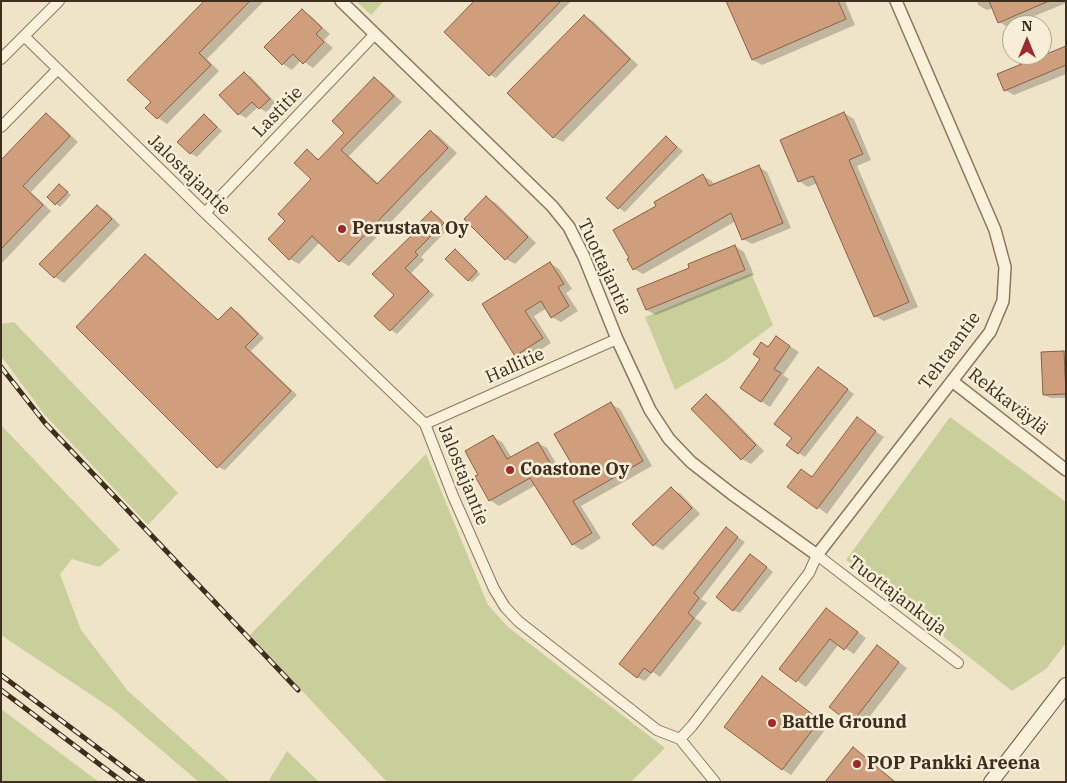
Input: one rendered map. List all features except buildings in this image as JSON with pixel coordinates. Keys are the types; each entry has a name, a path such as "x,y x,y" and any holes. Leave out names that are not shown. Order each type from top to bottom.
{"main road":[{"path":"991,782 1066,685"}],"street":[{"path":"1,59 59,1"},
{"name":"Tuottajantie","path":"341,1 552,206 569,227 584,256 617,338 650,410 669,439 698,467 817,555"},
{"name":"Tehtaantie","path":"817,555 990,332 1003,301 1005,267 995,230 896,1"},
{"name":"Lastitie","path":"204,213 375,34"},
{"name":"Jalostajantie","path":"25,37 204,213 425,424 453,496 494,589 505,607 518,621 657,730 680,739"},
{"path":"1,127 57,70"},
{"name":"Hallitie","path":"425,424 617,338"},
{"name":"Rekkaväylä","path":"952,381 1066,470"},
{"path":"715,782 680,739 809,573 817,555"},
{"name":"Tuottajankuja","path":"817,555 958,663"}],"green space":[{"path":"356,1 384,1 371,15"},
{"path":"751,273 773,325 726,360 675,390 645,317"},
{"path":"14,322 178,493 148,525 45,415 1,356 1,324"},
{"path":"950,417 1066,502 1066,643 1046,669 1012,691 846,560"},
{"path":"1,425 120,550 99,567 72,559 60,574 81,630 128,691 230,782 199,782 114,710 1,635"},
{"path":"426,454 488,605 508,627 665,748 631,782 387,782 250,635"},
{"path":"1,709 99,782 1,782"},
{"path":"287,751 319,782 268,782"}],"railway":[{"path":"1,367 45,423 298,690"},
{"path":"1,675 143,782"},
{"path":"1,690 123,782"}],"place":[{"name":"Perustava Oy","path":"342,229"},
{"name":"Coastone Oy","path":"510,470"},
{"name":"Battle Ground","path":"772,723"},
{"name":"POP Pankki Areena","path":"857,764"}]}
